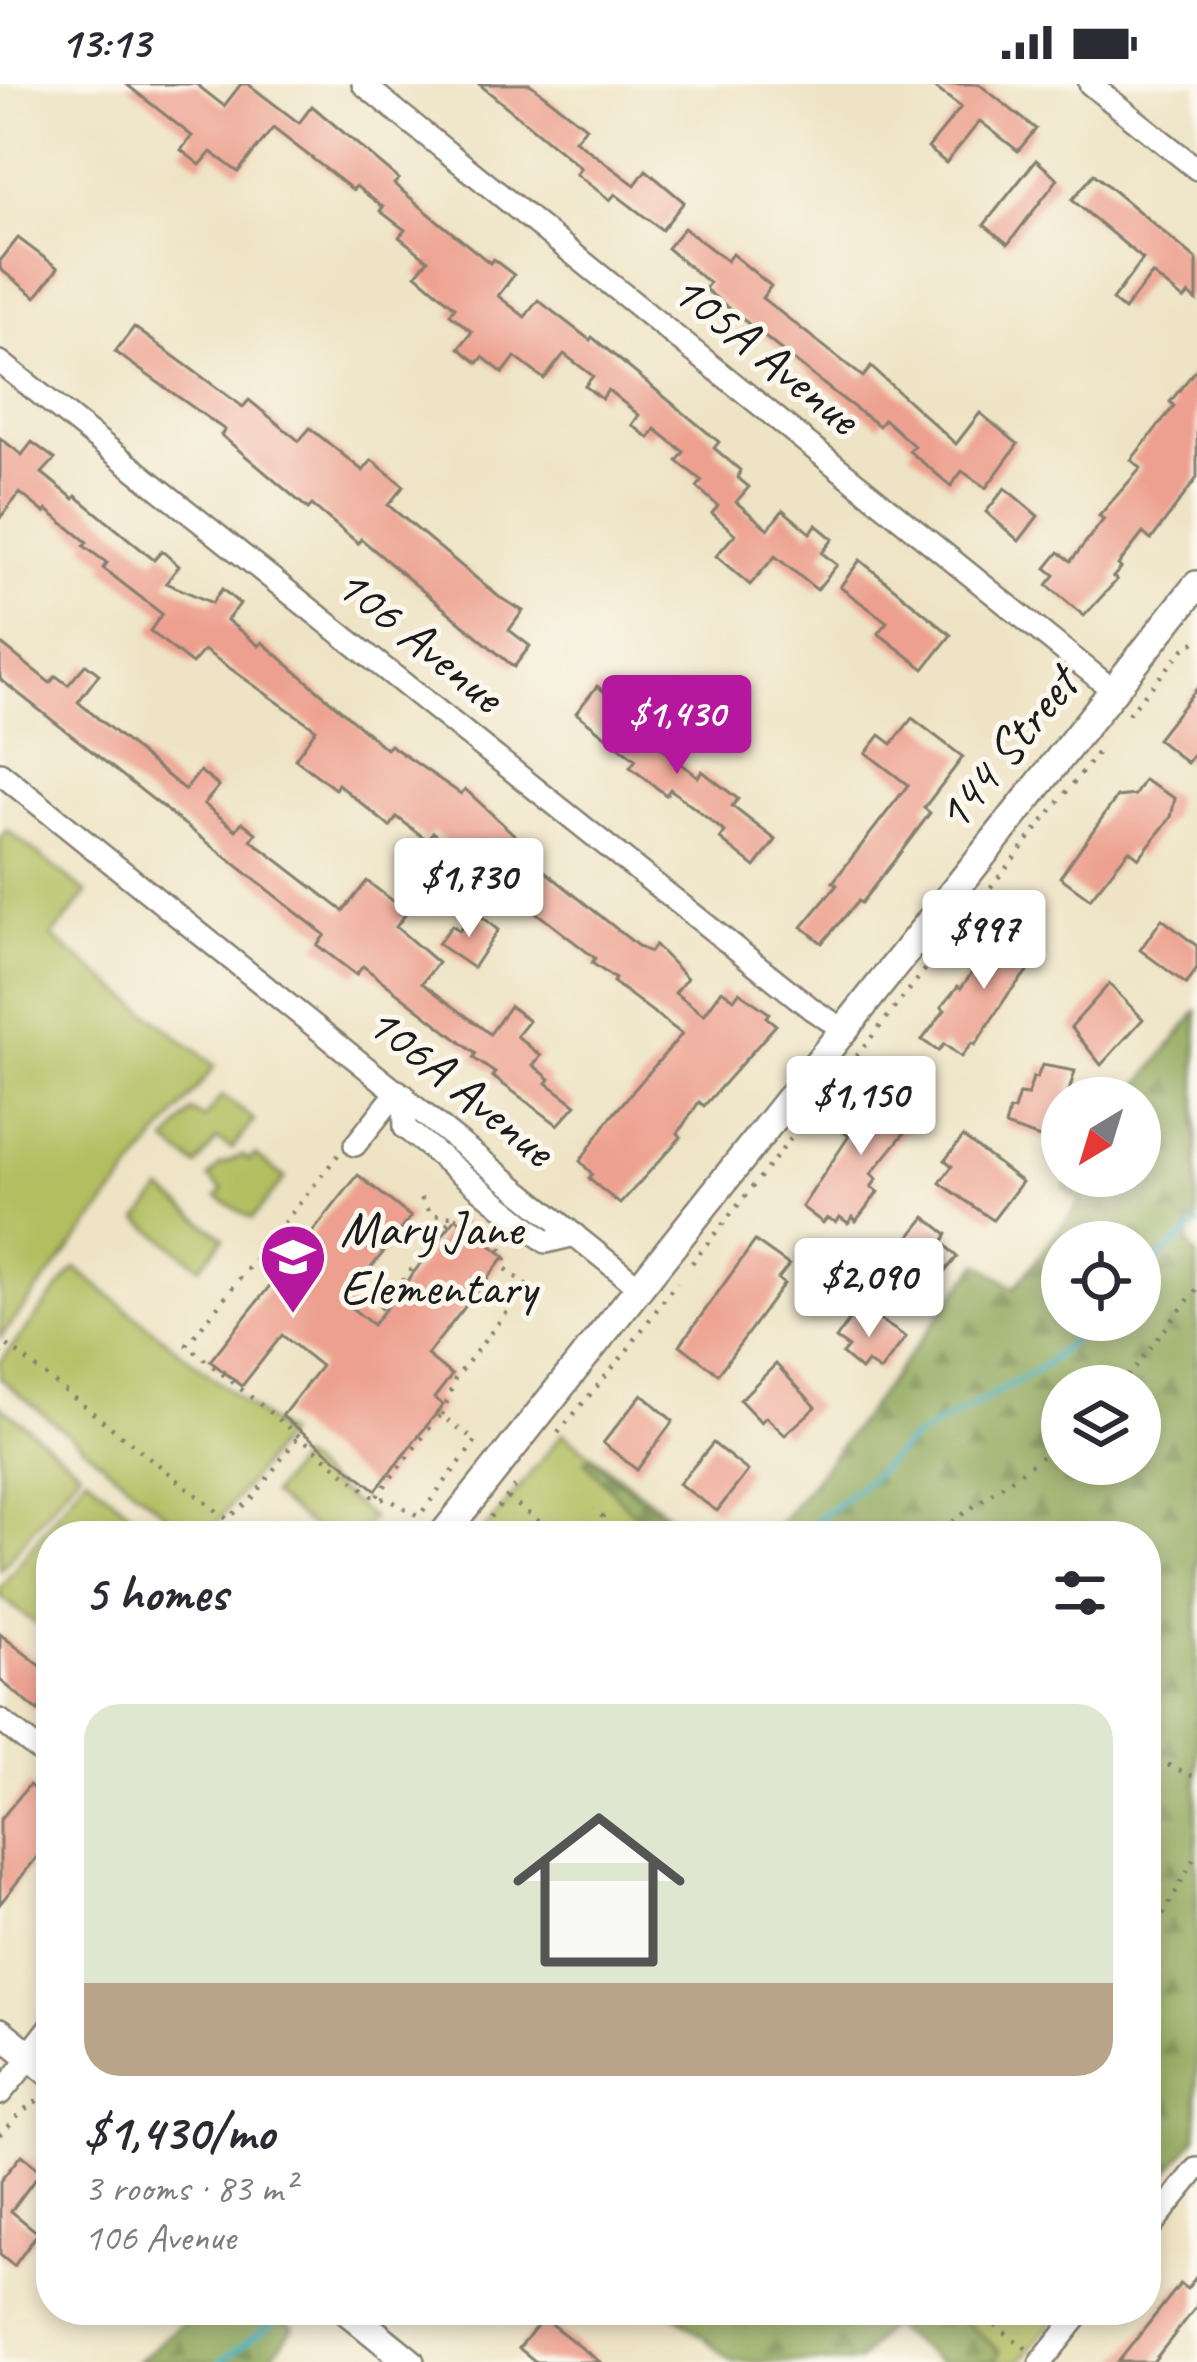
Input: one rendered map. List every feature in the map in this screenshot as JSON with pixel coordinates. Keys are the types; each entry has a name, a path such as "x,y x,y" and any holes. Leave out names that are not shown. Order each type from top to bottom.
{"main road":[{"name":"144 Street","path":"454,1521 1197,585"},
{"path":"0,2032 36,2061"},
{"path":"364,2325 410,2362"}],"street":[{"name":"105A Avenue","path":"363,84 1114,692"},
{"path":"1090,84 1197,169"},
{"name":"106 Avenue","path":"0,362 843,1030"},
{"name":"106A Avenue","path":"0,773 639,1287"},
{"path":"353,1143 401,1093"},
{"path":"0,1720 36,1748"},
{"path":"0,2094 36,2069"},
{"path":"1161,2213 1197,2169"},
{"path":"1042,2361 1071,2325"}],"path":[{"path":"1118,727 1184,649 1197,641"},
{"path":"692,1264 1107,740"},
{"path":"353,1143 187,1345 375,1498 388,1499 419,1516 476,1441 437,1418"},
{"path":"375,1498 437,1418 455,1379 527,1286 506,1268 506,1253 486,1234 454,1216 432,1215 421,1198"},
{"path":"380,1309 454,1216"},
{"path":"549,1443 625,1353 679,1279"},
{"path":"1137,1365 1197,1289"},
{"path":"0,1354 7,1345 227,1519 251,1500 297,1438"},
{"path":"954,1521 1041,1457"},
{"path":"488,1521 521,1479"},
{"path":"507,1497 538,1521"},
{"path":"594,1509 603,1517 600,1521"},
{"path":"1161,1762 1197,1778"},
{"path":"1161,1919 1197,1853"},
{"path":"0,2135 22,2111 36,2104"},
{"path":"995,2325 1042,2361"}],"green space":[{"path":"7,830 87,893 52,937 215,1066 0,1338 0,838"},
{"path":"1197,1011 1197,1222 1189,1222 1189,1246 1197,1256 1197,2137 1161,2181 1161,1521 781,1521 979,1263 1015,1288 1041,1254 1041,1341 1161,1341 1161,1221 1066,1221 1081,1201 1076,1197 1161,1197 1161,1077 1145,1077"},
{"path":"222,1095 254,1120 232,1149 217,1139 197,1166 167,1143 192,1111 204,1119"},
{"path":"243,1155 249,1160 255,1155 285,1178 252,1219 217,1197 223,1190 209,1178 220,1165"},
{"path":"162,1190 224,1238 200,1267 139,1220"},
{"path":"75,1268 285,1435 219,1521 174,1521 0,1378 0,1362"},
{"path":"0,1405 80,1470 0,1570"},
{"path":"563,1433 677,1521 492,1521"},
{"path":"589,1457 671,1521 641,1521 585,1462"},
{"path":"299,1459 372,1518 305,1521 271,1495"},
{"path":"86,1475 141,1521 51,1521"},
{"path":"36,1541 36,1624 0,1596 0,1588"},
{"path":"180,2325 294,2327 268,2362 137,2362"},
{"path":"687,2325 889,2325 858,2362 734,2362"},
{"path":"889,2325 969,2325 1000,2351 995,2362 939,2362"},
{"path":"899,2325 1050,2325 1020,2362 948,2362"}],"building":[{"path":"126,84 196,84 224,106 241,84 248,84 299,123 312,106 399,179 394,184 439,222 490,263 493,259 514,275 498,296 525,317 538,300 590,340 592,337 719,442 714,448 740,470 738,478 749,487 736,502 768,529 783,510 810,533 816,525 833,539 822,553 837,565 817,590 775,556 750,585 716,556 735,534 712,513 718,506 697,487 702,481 677,461 684,452 655,429 649,438 632,425 639,415 608,390 602,399 585,386 593,376 564,354 544,379 515,357 503,373 483,357 478,363 459,348 472,332 450,314 455,307 416,274 428,260 399,237 405,230 380,211 383,207 356,186 353,190 273,128 238,172 211,152 200,165 181,150 192,136"},
{"path":"479,84 530,84 586,127 575,140 635,185 646,170 684,202 662,230 615,194 610,200 576,174 581,168"},
{"path":"930,84 979,84 1036,129 1018,151 980,121 946,163 928,148 961,107"},
{"path":"1036,160 1058,179 1008,244 984,225"},
{"path":"1094,174 1197,260 1197,301 1189,294 1184,300 1152,274 1124,310 1112,300 1143,259 1072,200"},
{"path":"684,228 727,261 732,254 771,286 762,298 863,377 871,367 956,444 980,413 1018,444 986,488 962,471 951,486 909,451 914,446 884,419 879,426 705,289 709,283 667,248"},
{"path":"18,238 58,268 36,297 0,269 0,261"},
{"path":"134,327 243,407 249,400 299,441 310,428 363,471 372,460 404,486 388,505 499,597 523,611 509,630 530,646 514,667 361,539 358,543 312,505 308,509 221,435 225,430 115,352"},
{"path":"1197,368 1197,478 1151,540 1143,533 1118,565 1121,568 1113,577 1117,580 1084,616 1047,585 1055,575 1046,568 1059,552 1071,561 1104,519 1099,516 1141,468 1131,460"},
{"path":"0,438 22,455 32,442 55,459 42,473 154,560 162,551 179,566 166,583 212,603 222,589 240,604 227,620 259,646 262,642 386,749 390,745 461,794 465,789 535,854 531,860 639,947 650,952 655,945 687,978 675,993 704,1015 722,990 734,999 739,992 769,1013 766,1017 776,1025 704,1106 699,1102 678,1133 681,1137 620,1204 589,1179 592,1174 580,1161 682,1034 613,982 592,963 595,958 507,890 497,904 455,871 465,859 433,832 427,840 397,817 390,827 338,784 335,789 295,759 316,729 204,650 192,664 150,631 162,614 103,568 107,563 84,546 87,542 47,510 45,513 20,493 0,518"},
{"path":"1005,488 1038,516 1019,541 986,512"},
{"path":"860,560 951,635 924,669 878,633 887,622 840,587"},
{"path":"0,643 50,683 56,676 68,685 86,664 99,674 78,702 185,790 200,771 219,786 204,804 236,830 242,822 256,833 251,840 343,911 367,881 407,912 396,927 438,963 422,983 490,1034 510,1006 529,1021 517,1036 541,1056 533,1065 550,1079 547,1083 576,1105 558,1125 492,1076 495,1073 473,1058 476,1054 363,966 356,975 317,945 325,935 0,679"},
{"path":"597,686 632,714 627,721 698,777 702,771 738,799 732,806 776,840 755,867 720,839 725,832 670,789 666,795 630,767 636,760 576,713"},
{"path":"1197,688 1197,750 1187,763 1157,739"},
{"path":"912,718 963,757 924,808 930,813 894,861 822,943 802,927 908,785 866,753 880,735 892,744"},
{"path":"1144,780 1175,798 1171,817 1139,858 1129,850 1090,899 1060,877 1117,797 1135,795"},
{"path":"476,912 498,930 473,968 438,944 452,925 459,931"},
{"path":"1162,919 1197,946 1197,969 1186,984 1140,950"},
{"path":"1008,922 1045,950 975,1045 961,1057 944,1044 938,1051 922,1040 945,1010 941,1007 961,988"},
{"path":"1109,984 1143,1019 1101,1065 1071,1027"},
{"path":"1042,1065 1075,1071 1073,1077 1041,1077 1041,1138 1005,1126 1019,1094 1028,1095 1033,1077 1037,1078"},
{"path":"886,1082 917,1109 911,1116 915,1120 871,1174 877,1179 871,1187 878,1192 856,1221 853,1217 848,1223 840,1217 823,1223 802,1207 849,1136 842,1131 865,1105 869,1108"},
{"path":"963,1137 1022,1182 993,1220 940,1183 952,1166 945,1160"},
{"name":"Mary Jane Elementary","path":"358,1175 411,1217 344,1302 373,1325 456,1218 505,1256 427,1355 452,1375 434,1398 443,1405 376,1490 282,1416 321,1366 282,1335 242,1386 210,1361"},
{"path":"925,1217 947,1234 943,1243 957,1257 925,1296 905,1285 900,1292 879,1275"},
{"path":"755,1241 789,1265 778,1279 784,1284 718,1374 680,1345"},
{"path":"859,1306 906,1337 880,1371 867,1362 861,1370 842,1354 848,1347 836,1339"},
{"path":"776,1364 816,1407 785,1435 766,1417 761,1422 740,1400"},
{"path":"642,1394 673,1421 637,1470 603,1443"},
{"path":"713,1443 748,1471 717,1511 679,1484"},
{"path":"0,1634 36,1662 36,1709 0,1680"},
{"path":"29,1785 36,1790 36,1858 0,1904 0,1820"},
{"path":"21,2155 36,2167 36,2178 11,2211 36,2236 14,2266 0,2255 0,2181"},
{"path":"1197,2276 1197,2306 1153,2362 1118,2362 1147,2325 1161,2325 1161,2308 1180,2284 1187,2289"},
{"path":"537,2325 552,2325 600,2362 536,2362 519,2348"}],"waterway":[{"path":"1161,1257 1197,1225"},
{"path":"816,1521 911,1440 1044,1366 1071,1341"},
{"path":"220,2362 270,2325"}],"place":[{"name":"Mary Jane Elementary","path":"293,1316"}]}
